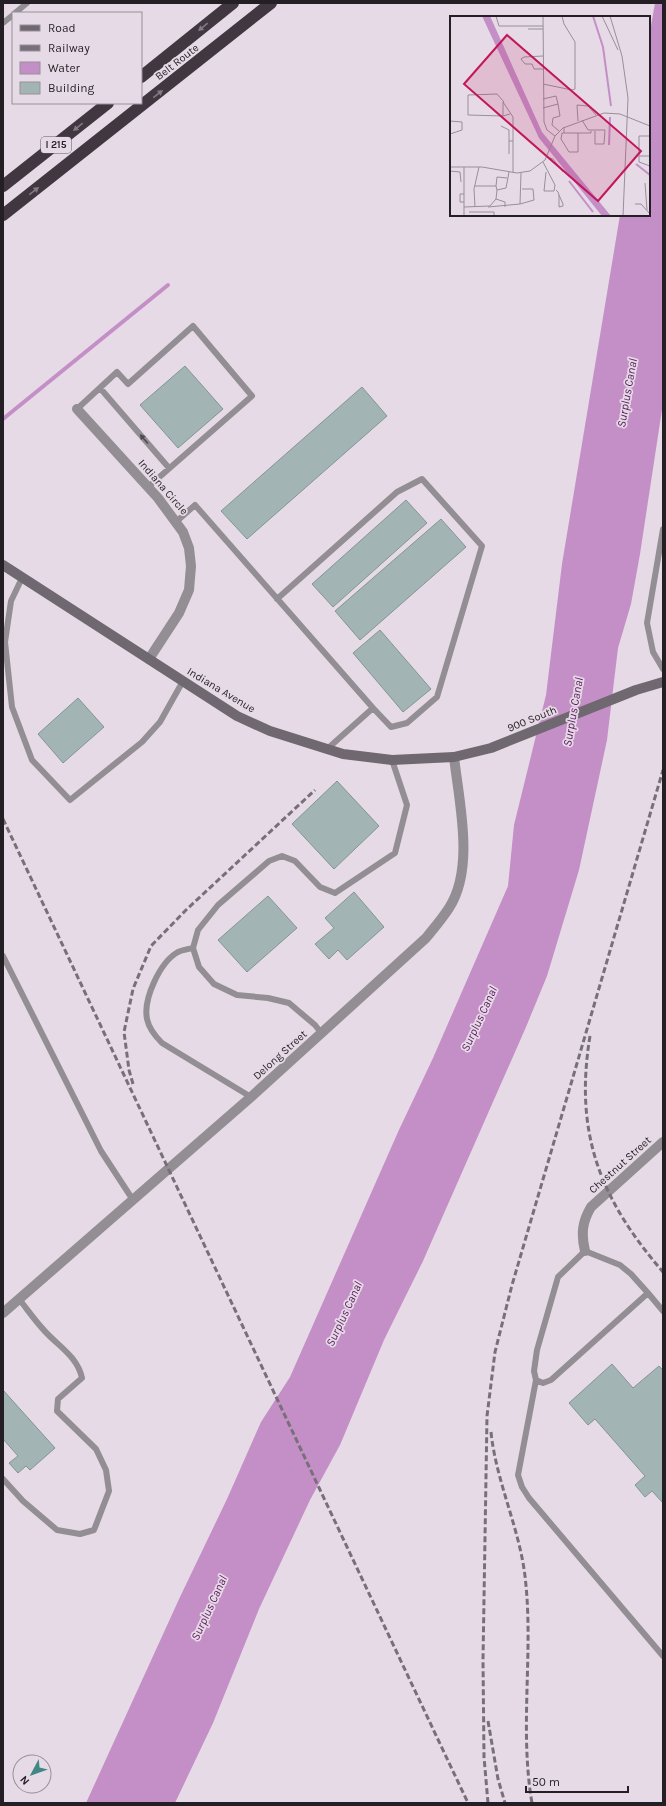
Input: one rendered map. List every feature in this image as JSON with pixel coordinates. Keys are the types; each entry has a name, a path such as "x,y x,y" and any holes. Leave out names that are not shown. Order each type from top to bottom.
{"highway":[{"name":"Belt Route","path":"142,76 233,3"},
{"name":"Belt Route","path":"3,215 271,3"},
{"name":"I 215","path":"3,186 107,104"}],"street":[{"name":"Indiana Circle","path":"77,409 177,521 184,532 189,548 191,566 189,590 179,613 150,659"},
{"name":"Indiana Avenue","path":"3,565 237,716 270,732 343,754 392,760 454,757"},
{"name":"900 South","path":"454,757 491,748 636,690 663,682"},
{"name":"Delong Street","path":"3,1312 251,1097 421,943 449,908 458,888 463,867 462,834 454,757"},
{"name":"Chestnut Street","path":"585,1251 582,1236 583,1226 591,1207 663,1142"}],"lane":[{"path":"16,12 27,3"},
{"path":"3,23 12,16"},
{"path":"77,409 117,372 128,384 193,326 252,396 148,487"},
{"path":"100,388 169,468"},
{"path":"177,521 195,505 277,599 390,727 407,723 436,697 482,546 422,479 397,492 277,599"},
{"path":"663,529 647,623 653,652 663,669"},
{"path":"22,578 11,601 5,642 12,707 32,760 70,800 142,742 160,722 183,681"},
{"path":"326,750 373,708"},
{"path":"322,1034 316,1025 289,1003 268,998 238,995 214,984 198,967 192,948 198,930 218,905 269,861 282,856 294,861 320,887 335,893 395,853 407,805 392,760"},
{"path":"192,948 178,952 165,963 154,983 147,1003 147,1019 153,1033 162,1043 251,1097"},
{"path":"3,956 101,1151 133,1200"},
{"path":"663,1311 631,1274 620,1265 585,1251 558,1277 537,1350 534,1371 536,1380 518,1475 522,1487 534,1504 663,1656"},
{"path":"536,1380 543,1383 551,1380 648,1293"},
{"path":"3,1479 23,1501 56,1530 80,1534 94,1530 109,1491 106,1470 96,1448 57,1410 58,1399 82,1378 80,1367 74,1358 42,1329 19,1299"}],"water":[{"name":"Surplus Canal","path":"655,3 663,3 663,403 631,604 618,648 607,740 579,870 547,976 423,1261 384,1340 340,1445 310,1500 259,1609 213,1723 175,1803 86,1803 180,1597 227,1499 261,1422 290,1377 398,1132 433,1058 508,886 514,825 546,695 562,564 620,216 650,216 650,31"}],"building":[{"path":"185,366 223,409 178,448 140,405"},
{"path":"362,387 387,416 247,539 221,511"},
{"path":"406,500 427,523 333,607 312,584"},
{"path":"441,519 466,547 360,640 335,611"},
{"path":"380,630 431,689 403,712 353,653"},
{"path":"78,698 104,727 63,763 38,734"},
{"path":"337,781 379,826 334,869 292,824"},
{"path":"354,892 384,927 347,960 338,950 329,959 315,944 334,928 325,918"},
{"path":"268,896 297,928 247,972 218,940"},
{"path":"612,1364 633,1388 659,1366 663,1370 663,1503 652,1491 645,1497 635,1485 645,1476 595,1419 588,1425 569,1403"},
{"path":"3,1390 55,1448 30,1470 26,1466 18,1473 9,1463 18,1456 3,1439"}],"waterway":[{"path":"3,419 168,285"}],"railway":[{"path":"488,1803 484,1757 483,1660 487,1416 495,1352 512,1285 663,770"},
{"path":"133,1084 129,1070 124,1032 133,989 151,946 186,910 315,790"},
{"path":"3,819 468,1803"},
{"path":"590,1036 586,1071 586,1104 589,1134 597,1163 608,1191 623,1218 641,1245 663,1272"},
{"path":"491,1432 498,1468 518,1540 525,1576 528,1633 526,1718 528,1775 532,1803"},
{"path":"488,1721 498,1779 505,1803"}]}
